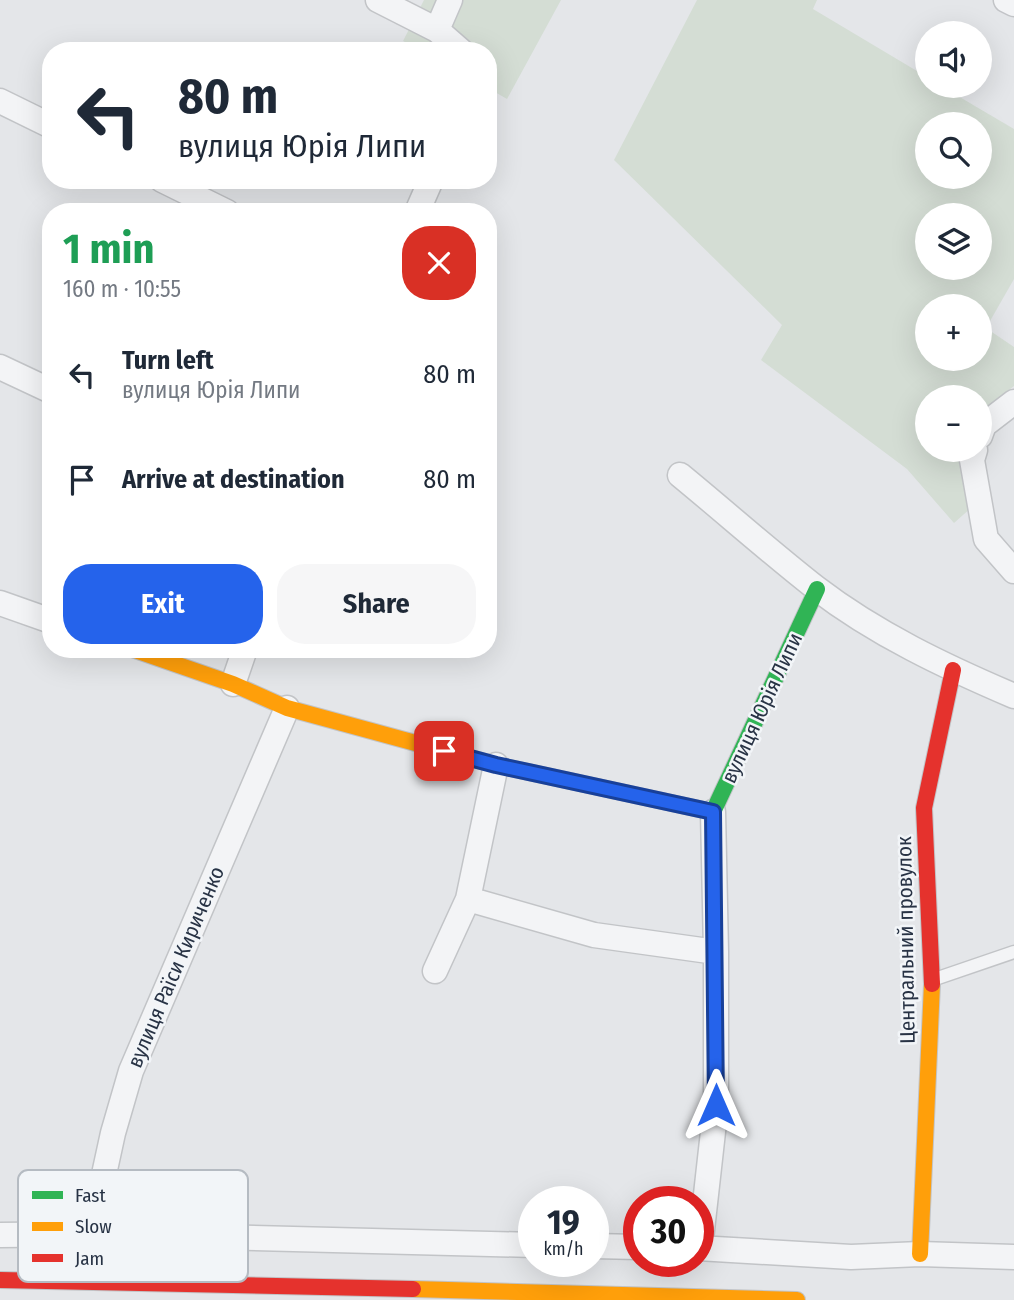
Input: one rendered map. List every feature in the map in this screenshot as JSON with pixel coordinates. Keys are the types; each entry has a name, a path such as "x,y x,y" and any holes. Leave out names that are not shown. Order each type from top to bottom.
{"street":[{"path":"378,0 437,30 451,42"},
{"path":"437,30 450,0"},
{"path":"1006,0 1014,4"},
{"path":"0,101 42,122"},
{"path":"180,189 209,203"},
{"path":"0,367 42,387"},
{"path":"992,422 1014,402"},
{"path":"972,462 986,538 1014,571"},
{"path":"680,475 817,589 953,670 1014,696"},
{"name":"вулиця Юрія Липи","path":"713,812 817,589"},
{"path":"0,603 42,618"},
{"path":"158,658 233,684 287,708 496,765 713,812 716,1105 706,1186"},
{"path":"233,684 242,658"},
{"name":"Центральний провулок","path":"919,1254 932,980 925,808 953,670"},
{"name":"вулиця Раїси Кириченко","path":"105,1170 131,1071 287,708"},
{"path":"435,971 468,899 496,765"},
{"path":"468,899 594,935 716,952"},
{"path":"0,1235 18,1235"},
{"path":"248,1238 518,1245"},
{"path":"714,1249 851,1257 919,1254 1014,1257"},
{"path":"0,1280 18,1280"},
{"path":"144,1282 797,1300"}],"lane":[{"path":"932,980 1014,952"}],"shaded area":[{"path":"424,0 561,0 507,99 497,93 497,42 403,41"},
{"path":"697,0 817,0 813,9 915,70 915,98 961,98 985,112 915,112 915,189 992,189 992,116 1014,129 1014,279 992,318 992,294 915,294 915,371 992,371 992,332 1014,347 1014,386 992,403 992,385 915,385 915,462 966,462 972,507 954,523 907,469 761,360 782,325 614,160"}],"traffic: fast":[{"path":"598,787 713,812 817,589"}],"traffic: slow":[{"path":"158,658 233,684 287,708 496,765 598,787"},
{"path":"920,1254 932,984"},
{"path":"413,1289 797,1300"}],"traffic: jam":[{"path":"932,984 924,808 953,670"},
{"path":"0,1280 18,1280"},
{"path":"92,1282 413,1289"}],"route":[{"path":"444,751 496,765 713,812 716,1105"}]}
